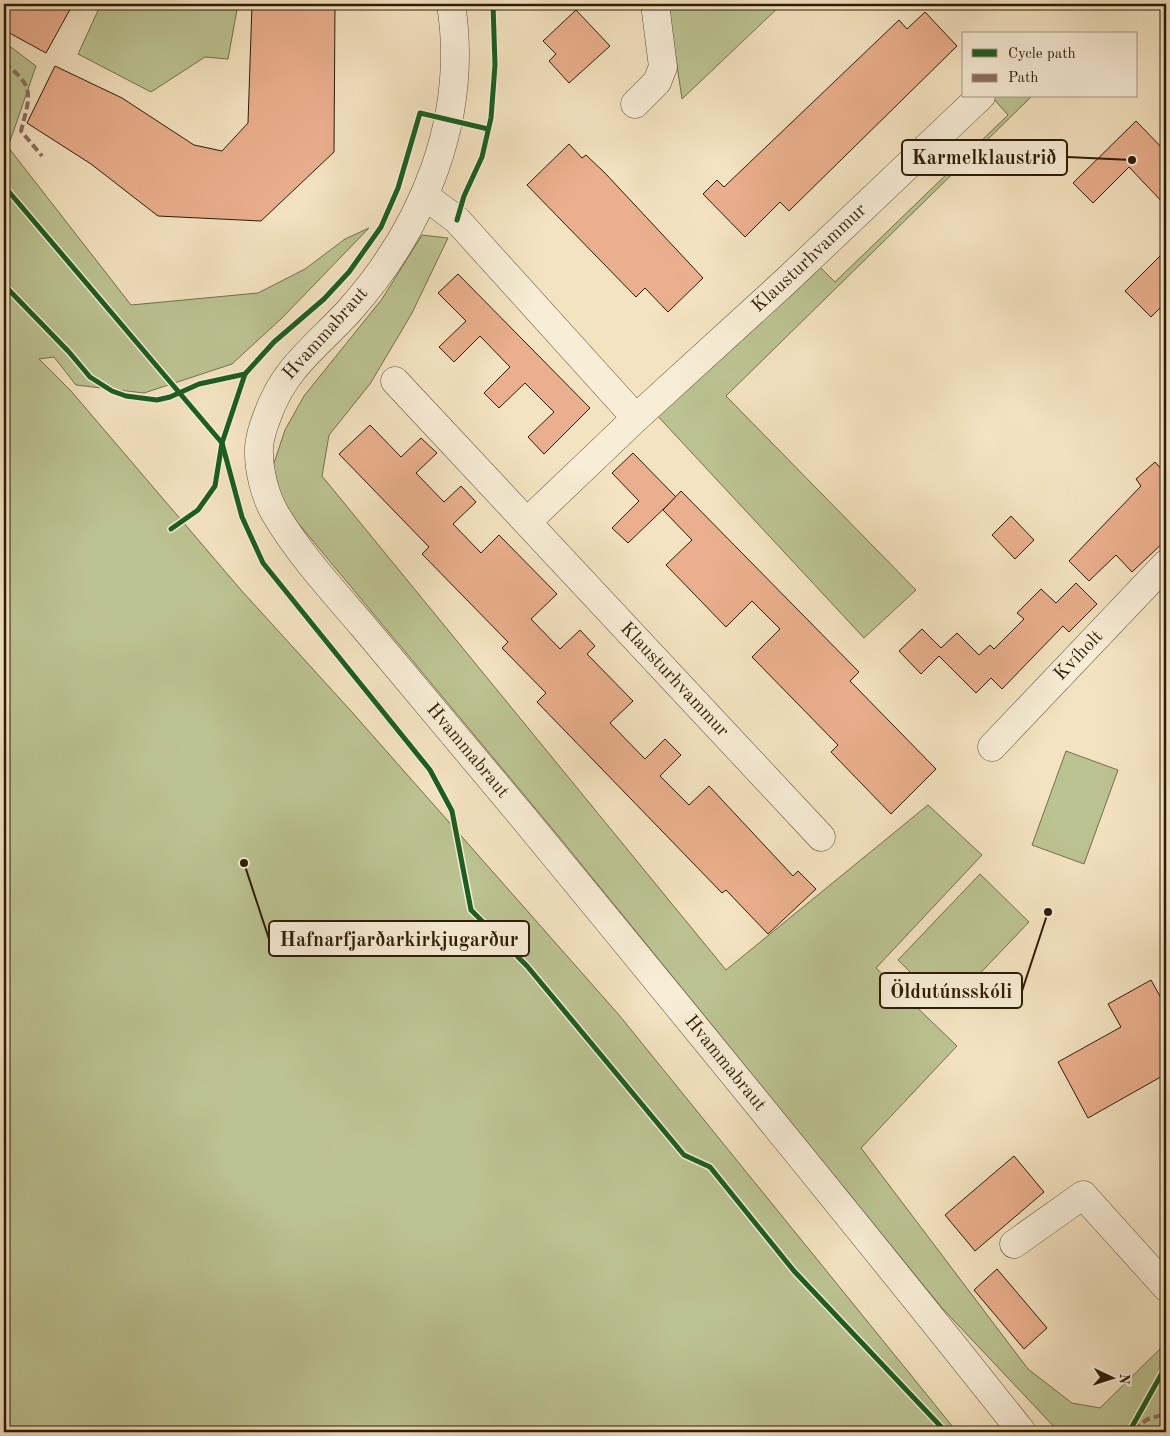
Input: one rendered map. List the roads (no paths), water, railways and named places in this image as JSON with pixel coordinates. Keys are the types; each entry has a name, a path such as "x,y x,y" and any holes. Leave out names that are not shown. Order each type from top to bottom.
{"street":[{"name":"Hvammabraut","path":"450,4 456,57 449,118 440,156 412,224 375,278 330,332 306,353 288,373 275,394 259,445 265,485 274,512 318,572 580,887 900,1278 1022,1432"},
{"path":"635,104 657,82 663,67 655,4"},
{"name":"Klausturhvammur","path":"528,522 636,418 786,281 979,98"},
{"path":"425,196 457,220 636,418"},
{"name":"Klausturhvammur","path":"395,381 821,837"},
{"name":"Kvíholt","path":"992,747 1166,564"},
{"path":"1014,1244 1083,1195 1166,1287"}],"place":[{"name":"Karmelklaustrið","path":"1132,160"},
{"name":"Hafnarfjarðarkirkjugarður","path":"244,863"},
{"name":"Öldutúnsskóli","path":"1048,912"}]}
